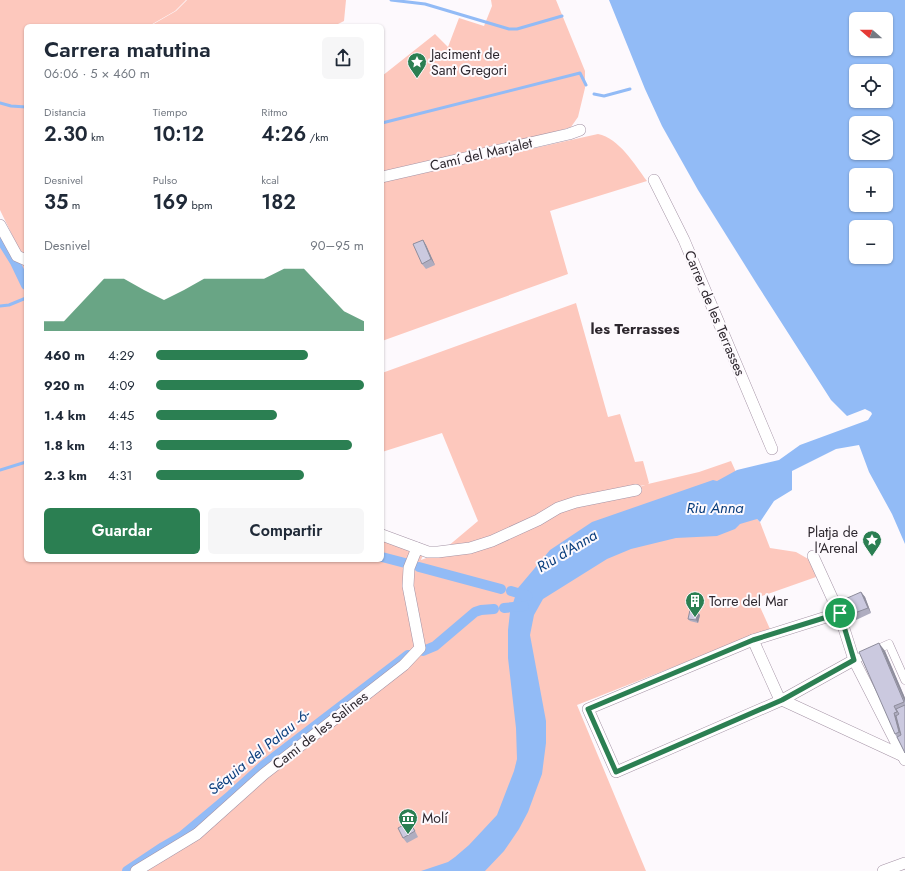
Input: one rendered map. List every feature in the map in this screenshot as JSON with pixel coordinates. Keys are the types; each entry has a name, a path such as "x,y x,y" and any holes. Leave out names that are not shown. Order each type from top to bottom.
{"street":[{"name":"Camí del Marjalet","path":"384,177 569,134 580,130"},
{"name":"Carrer de les Terrasses","path":"654,180 684,240 772,449"},
{"path":"0,225 17,256 24,259"},
{"path":"384,536 428,552 470,548 492,541 538,520 558,508 576,502 636,490"},
{"name":"Camí de les Salines","path":"136,871 197,834 264,774 404,665 420,648 408,586 409,568 417,548"},
{"path":"813,556 840,613 854,660 904,758"},
{"path":"840,613 753,640 588,709 616,772 781,700 854,660 889,644 905,680"},
{"path":"753,640 781,700 904,758"},
{"path":"884,871 905,863"}],"shaded area":[{"path":"0,0 186,0 175,11 152,24 24,24 24,253 19,249 0,210"},
{"path":"187,0 346,0 344,21 338,24 153,24 176,11"},
{"path":"491,0 556,0 585,71 585,88 578,117 571,127 549,134 384,172 384,74 435,34 448,47 459,18 484,26 492,6"},
{"path":"598,134 620,146 647,181 550,211 568,274 384,340 384,182"},
{"path":"0,227 16,257 24,260 24,562 384,562 384,538 424,552 421,560 432,556 473,550 506,539 572,507 612,497 645,485 564,501 492,540 472,546 447,547 478,521 442,433 384,451 384,372 576,303 608,417 620,414 635,462 643,461 648,484 699,472 731,461 757,519 760,522 770,548 796,552 810,560 816,577 756,598 770,629 577,705 646,871 0,871"}],"water":[{"path":"609,0 905,0 905,544 892,514 869,472 859,445 836,449 792,471 792,490 774,501 760,522 757,519 740,524 735,529 717,536 676,538 631,549 607,559 543,599 534,615 530,635 546,721 546,743 542,774 528,812 519,829 504,851 485,871 421,871 448,862 455,857 469,845 497,815 514,771 517,759 516,728 508,658 508,630 510,612 518,588 550,550 592,522 713,480 717,481 737,470 779,460 800,445 868,420 872,414 865,409 847,416 831,400 698,190 662,126 645,89"}],"building":[{"path":"423,240 431,259 422,264 413,244"},
{"path":"861,592 868,608 852,614 845,599"},
{"path":"690,610 698,612 696,620 688,619"},
{"path":"879,643 904,702 894,706 897,712 894,713 899,732 895,734 859,652"},
{"path":"905,705 905,753 897,737 901,735 896,716 899,714 896,709"},
{"path":"409,822 415,831 403,838 398,828"}],"waterway":[{"path":"391,0 425,4 509,29 517,29 562,16"},
{"path":"384,122 580,73 586,85"},
{"path":"594,94 604,96 630,89"},
{"path":"0,103 11,106 24,107"},
{"path":"0,238 15,262 24,281"},
{"path":"0,306 9,305 24,299"},
{"path":"0,470 24,463"},
{"path":"384,558 405,563"},
{"path":"419,567 501,589"},
{"path":"511,591 528,596"},
{"name":"Séquia del Palau -6-","path":"504,608 524,606"},
{"name":"Séquia del Palau -6-","path":"423,651 435,646 475,612 494,609"},
{"name":"Séquia del Palau -6-","path":"127,871 182,836 264,765 408,655"}],"place":[{"name":"Jaciment de Sant Gregori","path":"417,79"},
{"name":"Platja de l'Arenal","path":"872,557"},
{"name":"Torre del Mar","path":"695,618"},
{"name":"Molí","path":"408,835"}],"district":[{"name":"les Terrasses","path":"635,329"}],"route":[{"path":"840,613 854,660 782,700 616,772 588,709 753,640 840,613"}],"water label":[{"name":"Riu Anna","path":"715,508"},
{"name":"Riu d'Anna","path":"567,551"}]}
